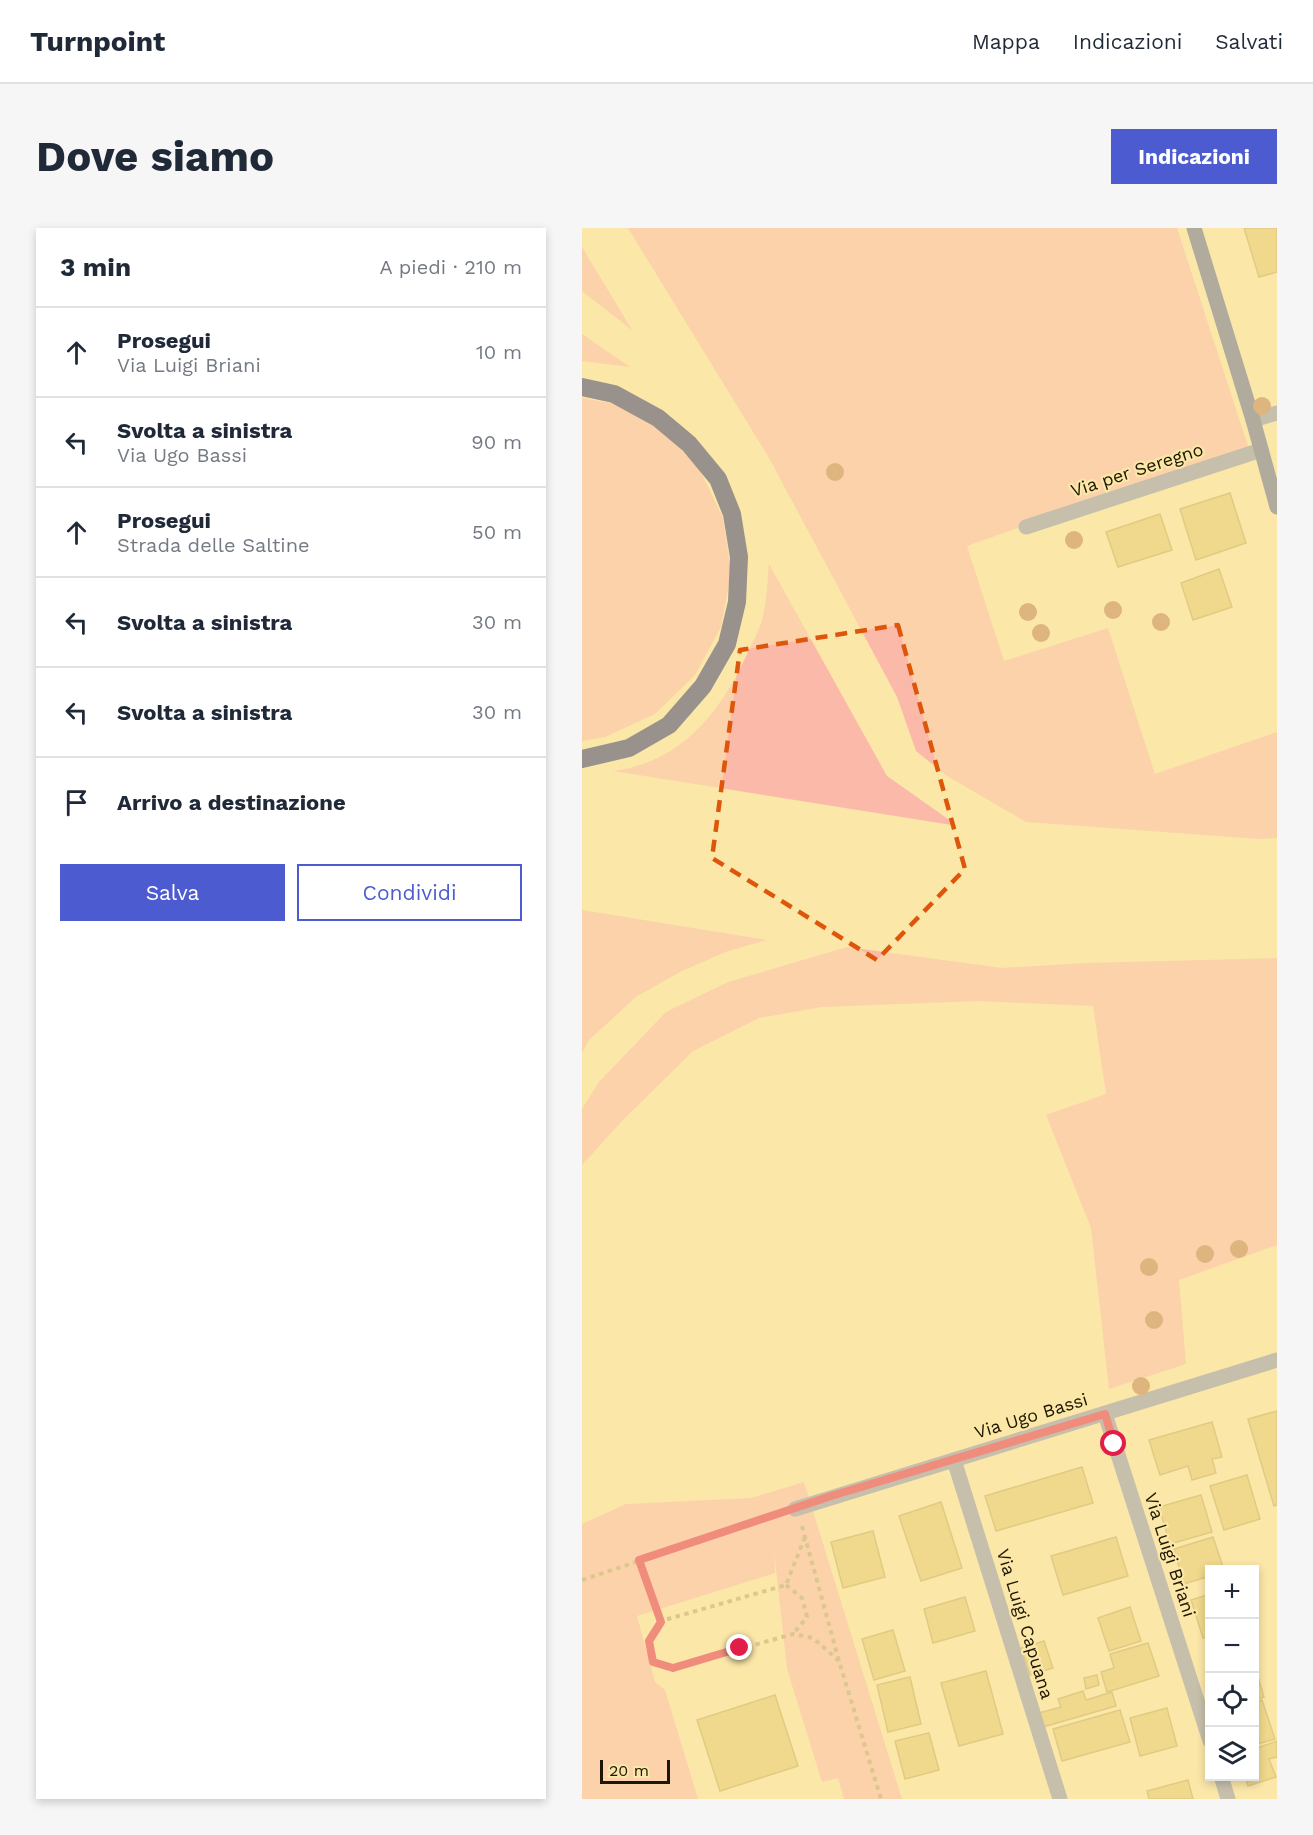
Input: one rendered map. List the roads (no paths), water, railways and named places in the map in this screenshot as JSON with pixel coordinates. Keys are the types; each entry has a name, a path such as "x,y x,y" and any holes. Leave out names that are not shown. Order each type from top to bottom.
{"highway":[{"path":"582,387 614,394 658,418 689,444 718,479 732,514 739,556 737,602 727,644 703,686 669,725 630,747 582,759"}],"street":[{"path":"1194,228 1277,507"},
{"path":"1252,420 1277,413"},
{"name":"Via per Seregno","path":"1026,527 1261,450"},
{"name":"Via Ugo Bassi","path":"795,1509 1277,1360"},
{"name":"Via Luigi Briani","path":"1105,1414 1205,1728"},
{"name":"Via Luigi Capuana","path":"954,1460 1060,1799"},
{"path":"1223,1781 1228,1799"}]}
